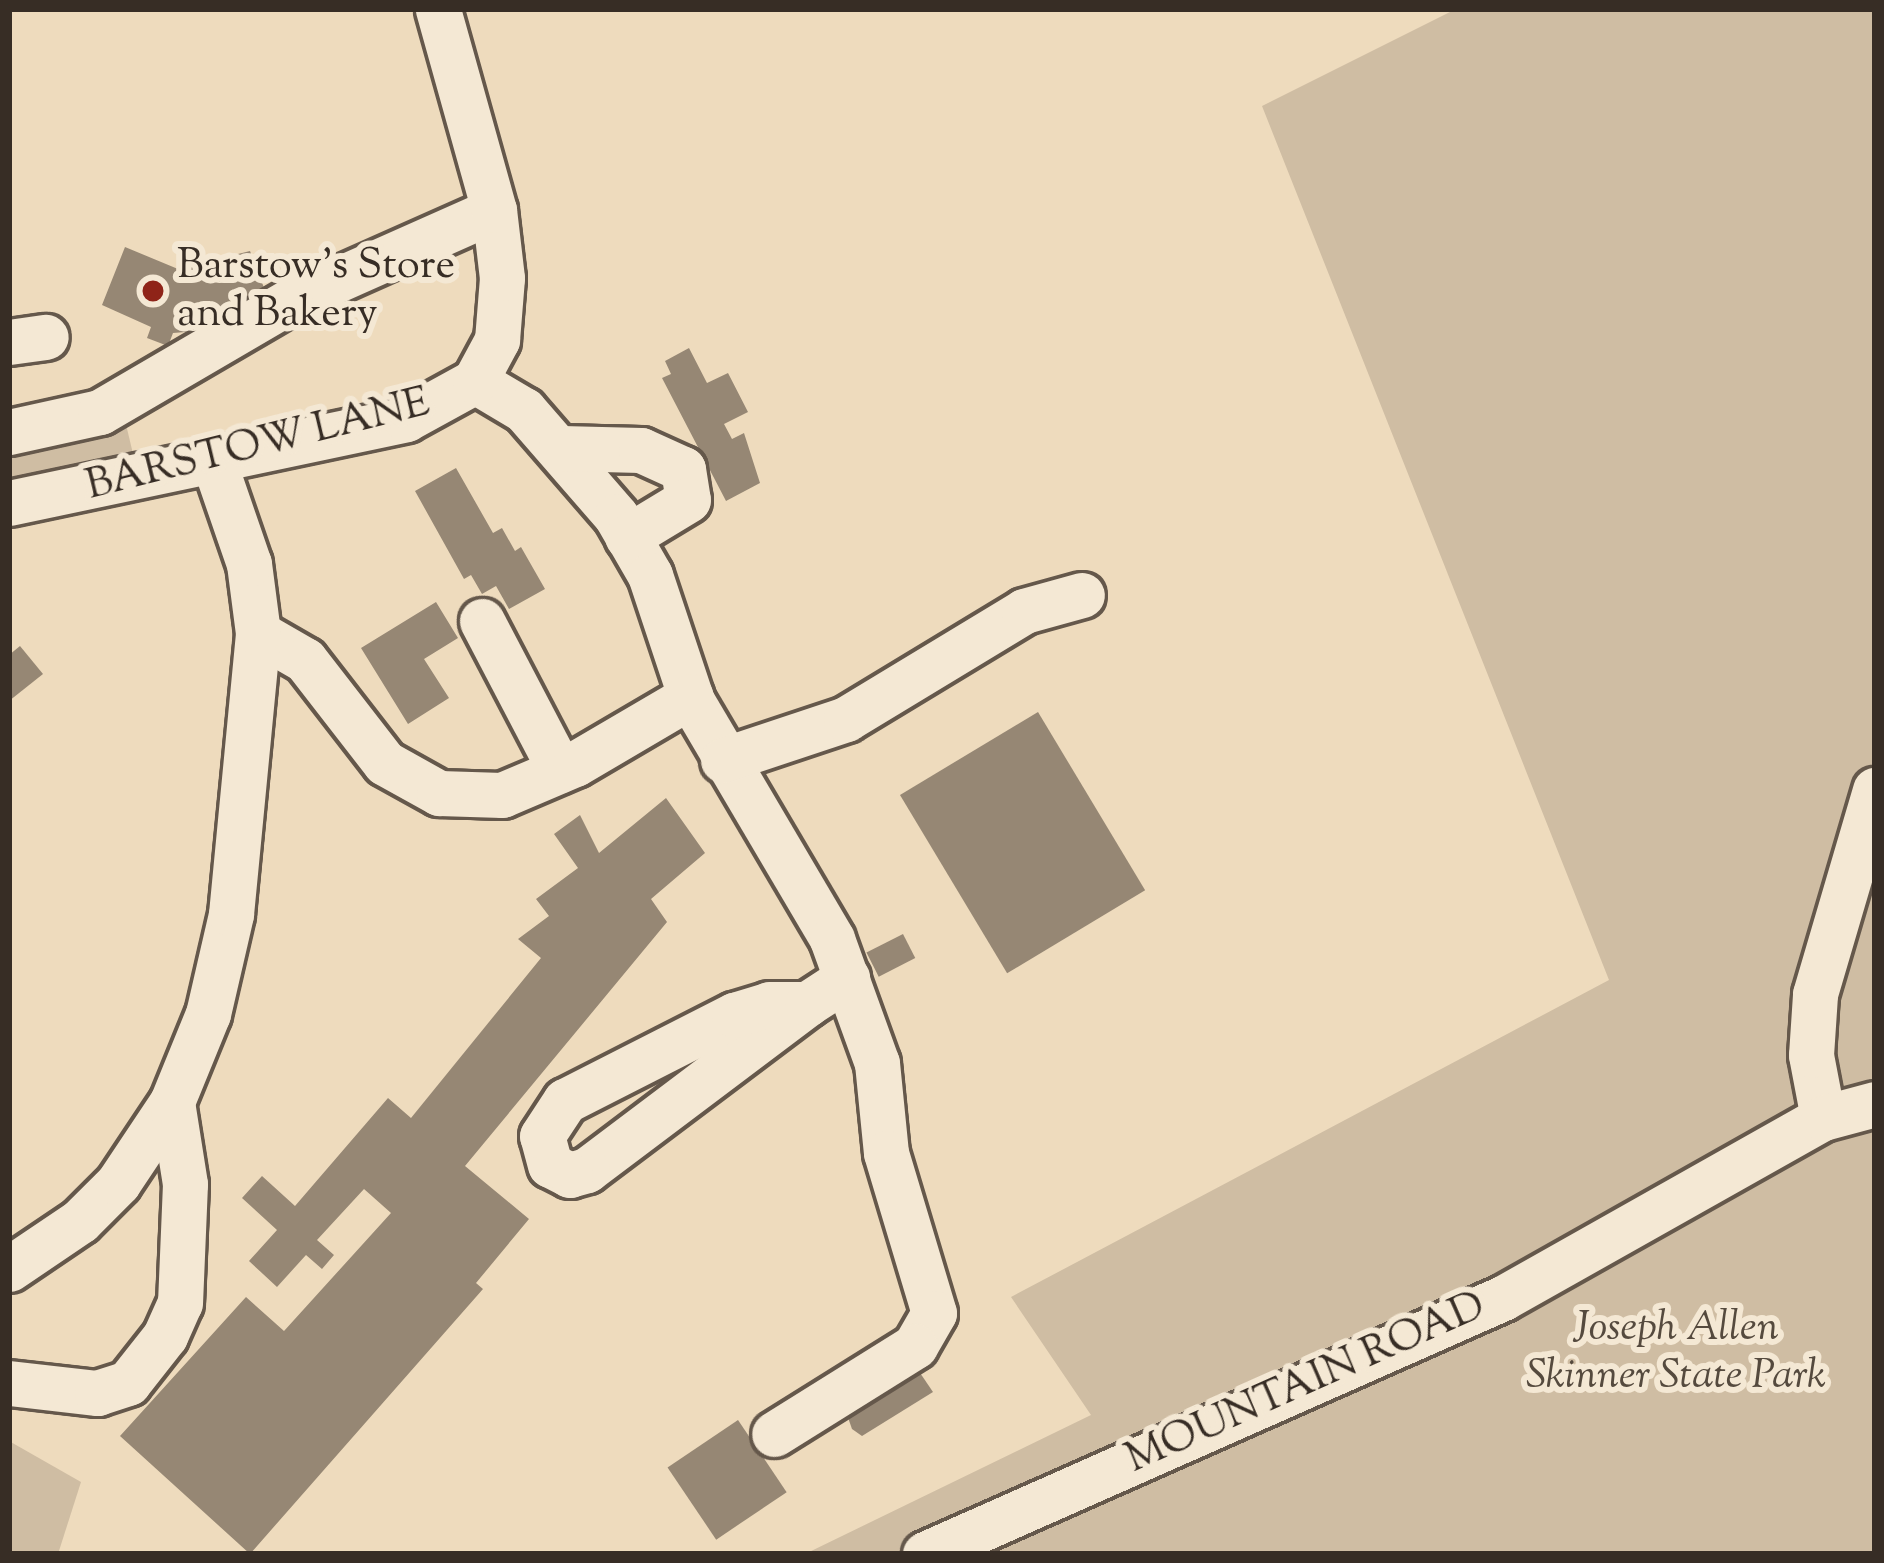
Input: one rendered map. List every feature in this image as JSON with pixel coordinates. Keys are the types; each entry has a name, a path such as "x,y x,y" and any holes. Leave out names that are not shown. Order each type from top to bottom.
{"street":[{"name":"BARSTOW LANE","path":"9,503 214,465 406,419 475,381 503,309 494,210 438,9"},
{"path":"9,431 100,412 292,300 494,210"},
{"path":"475,381 524,410 562,448 650,575 691,696 723,760 832,939 877,1063 886,1153 934,1313 915,1346 774,1434"},
{"path":"562,448 621,447 667,457 683,469 688,500 627,537"},
{"path":"9,1269 80,1221 118,1183 172,1102 208,1014 231,914 258,633 249,564 214,465"},
{"path":"723,760 846,719 1024,611 1082,596"},
{"path":"482,621 560,770"},
{"path":"258,633 305,660 404,779 439,793 502,795 560,770 691,696"},
{"path":"1823,1118 1811,1055 1815,994 1875,790"},
{"path":"806,1004 769,1004 734,1015 565,1101 542,1136 550,1166 570,1175 587,1170 847,978"},
{"path":"9,1383 98,1393 128,1383 165,1336 180,1303 185,1184 172,1102"},
{"name":"MOUNTAIN ROAD","path":"926,1554 1503,1298 1823,1118 1875,1104"}],"green space":[{"name":"Joseph Allen Skinner State Park","path":"1456,9 1875,9 1875,1554 805,1554 1091,1415 1011,1297 1609,980 1262,106"},
{"path":"124,416 134,458 9,479 9,443"},
{"path":"9,1441 81,1482 58,1554 9,1554"}],"building":[{"path":"125,247 178,269 250,251 269,301 218,319 205,315 198,331 173,333 168,346 147,338 151,327 102,305"},
{"path":"689,348 707,383 728,373 748,412 724,424 732,439 744,433 760,483 726,501 662,378 671,374 665,361"},
{"path":"456,468 493,533 502,528 515,551 521,547 545,589 509,609 496,586 482,594 471,575 464,579 415,491"},
{"path":"436,602 458,638 424,659 449,698 408,724 361,648"},
{"path":"20,646 43,674 9,701 9,655"},
{"path":"1038,712 1145,890 1007,973 900,795"},
{"path":"666,798 705,853 651,899 667,922 465,1166 529,1219 476,1283 483,1289 250,1554 120,1436 246,1297 284,1331 391,1213 364,1189 317,1240 334,1255 322,1269 306,1255 277,1287 249,1261 277,1230 242,1198 262,1176 295,1206 388,1098 411,1118 541,958 518,939 549,916 536,899 578,868 554,834 580,815 599,853"},
{"path":"903,934 915,958 879,977 866,953"},
{"path":"914,1364 933,1392 862,1436 852,1429 845,1409"},
{"path":"738,1420 787,1492 716,1540 668,1468"}],"place":[{"name":"Barstow's Store and Bakery","path":"153,291"}]}
